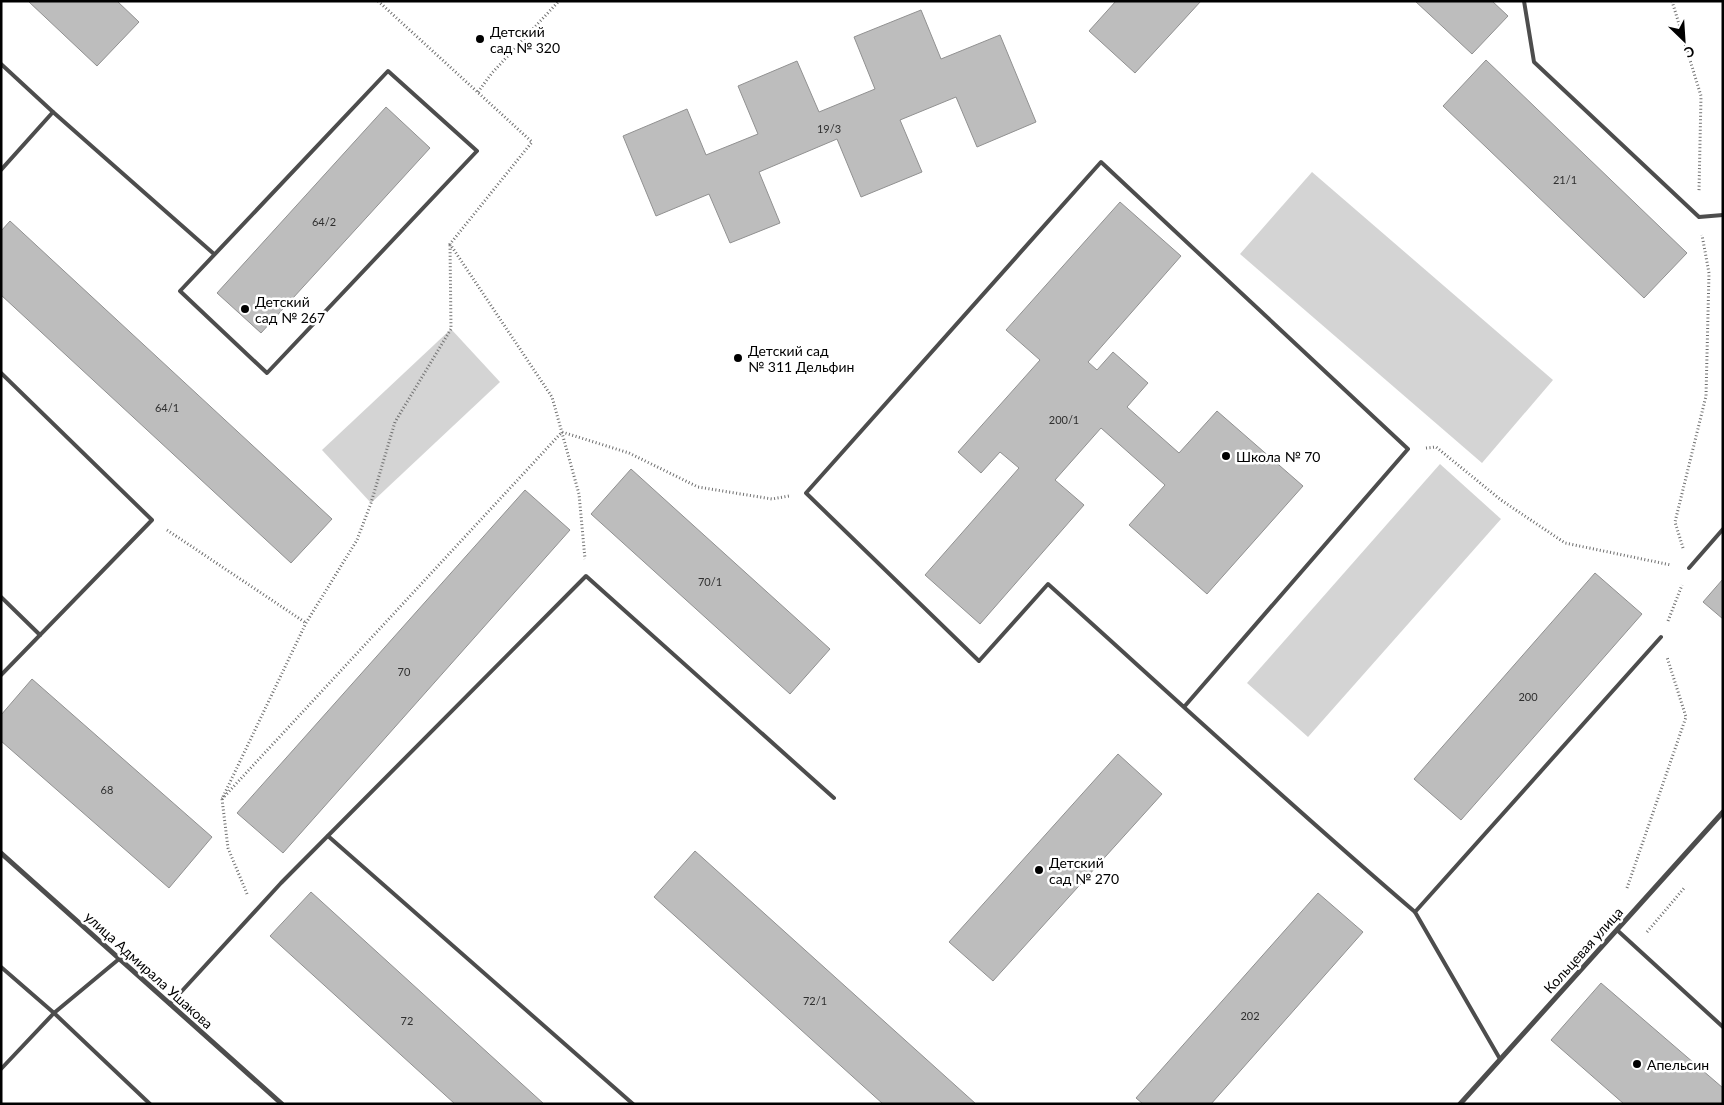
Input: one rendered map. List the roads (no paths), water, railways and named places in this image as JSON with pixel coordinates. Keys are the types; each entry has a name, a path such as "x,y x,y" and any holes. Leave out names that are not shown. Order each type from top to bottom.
{"street":[{"name":"Кольцевая улица","path":"1460,1104 1723,812"},
{"name":"улица Адмирала Ушакова","path":"1,854 282,1104"}],"lane":[{"path":"1524,1 1534,62 1699,217 1723,215"},
{"path":"1,64 214,254"},
{"path":"388,71 477,150 267,373 180,291 214,254 388,71"},
{"path":"1,170 53,112"},
{"path":"1184,707 1408,449 1101,162 806,493 979,661 1048,584 1317,828 1415,912 1500,1059"},
{"path":"1,373 152,520 1,675"},
{"path":"1689,568 1723,529"},
{"path":"170,1005 254,912 586,576 834,798"},
{"path":"1,598 40,635"},
{"path":"1415,912 1661,638"},
{"path":"328,836 633,1104"},
{"path":"1616,930 1723,1027"},
{"path":"1,1069 54,1014 119,959"},
{"path":"1,967 150,1104"}],"place":[{"name":"Детский сад № 320","path":"480,39"},
{"name":"Детский сад № 267","path":"245,309"},
{"name":"Детский сад № 311 Дельфин","path":"738,358"},
{"name":"Школа № 70","path":"1226,456"},
{"name":"Детский сад № 270","path":"1039,870"},
{"name":"Апельсин","path":"1637,1064"}]}
